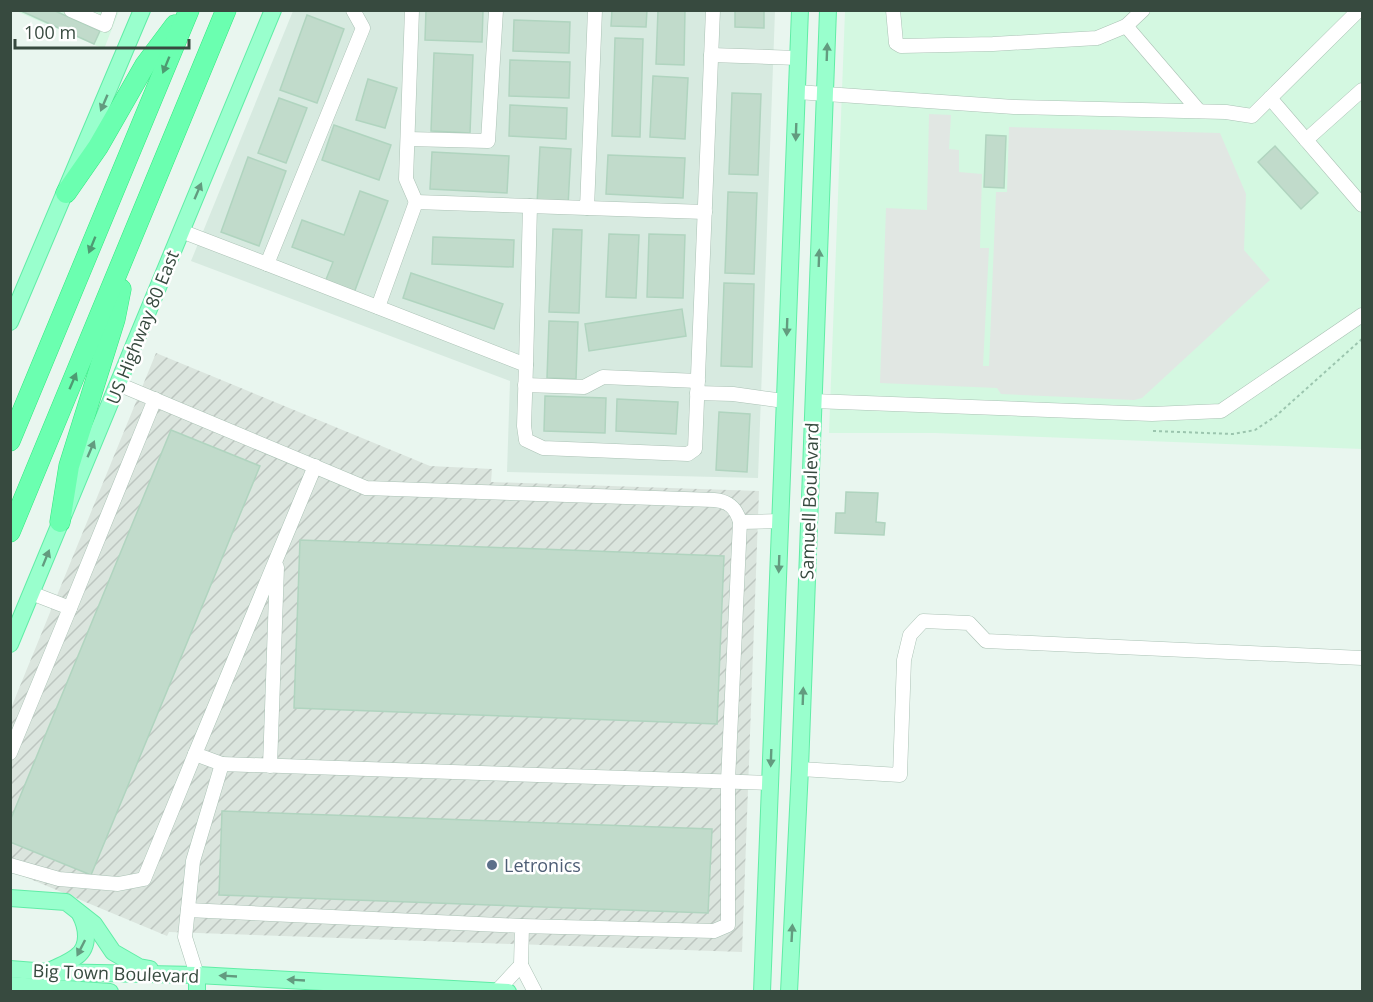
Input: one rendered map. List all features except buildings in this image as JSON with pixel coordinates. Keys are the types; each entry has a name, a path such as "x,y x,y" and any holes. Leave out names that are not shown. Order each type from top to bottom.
{"highway":[{"path":"66,193 98,147 145,65 187,10"},
{"path":"10,441 187,10"},
{"path":"10,532 226,10"},
{"path":"60,522 69,466 115,319 131,242"}],"main road":[{"path":"10,322 14,302 66,193 142,10"},
{"name":"US Highway 80 East","path":"10,644 273,10"},
{"name":"Samuell Boulevard","path":"762,992 800,10"},
{"name":"Samuell Boulevard","path":"789,992 800,769 828,10"},
{"path":"784,400 813,401"},
{"path":"780,521 808,522"},
{"path":"10,898 66,902 94,924 113,952 139,966 171,974"},
{"path":"48,972 78,956 82,950 87,931 77,909"},
{"name":"Big Town Boulevard","path":"10,969 48,972 171,974 197,983 508,992"},
{"name":"Big Town Boulevard","path":"10,985 110,992"}],"lane":[{"path":"71,10 105,25 110,10"},
{"path":"267,264 363,28 353,10"},
{"path":"378,307 416,202 406,179 412,10"},
{"path":"408,139 488,141 496,10"},
{"path":"587,208 595,10"},
{"path":"530,206 524,426 526,440 543,448 688,454 695,449 713,10"},
{"path":"893,10 896,43 901,46 1097,38 1126,26 1143,10"},
{"path":"798,92 1014,107 1199,111 1252,116 1359,10"},
{"path":"1126,26 1199,111"},
{"path":"711,55 798,58"},
{"path":"1306,140 1362,90"},
{"path":"1270,98 1362,205"},
{"path":"416,202 705,212"},
{"path":"181,231 526,365"},
{"path":"813,401 1152,414 1221,411 1362,315"},
{"path":"525,385 584,387 603,377 698,387 784,400"},
{"path":"118,384 366,488 721,501 734,508 740,522 728,781 728,925 714,932 522,926 188,910"},
{"path":"10,753 154,399"},
{"path":"10,865 59,879 118,884 144,879 315,466"},
{"path":"740,522 780,521"},
{"path":"270,766 277,556"},
{"path":"31,593 70,608"},
{"path":"800,769 900,775 904,660 910,635 923,621 969,623 986,640 1362,658"},
{"path":"195,754 222,764 770,783"},
{"path":"197,983 185,937 193,861 222,764"},
{"path":"522,926 521,965 535,992"},
{"path":"497,991 521,965"}],"path":[{"path":"1153,431 1233,434 1254,430 1276,416 1362,339"}],"shaded area":[{"path":"16,11 119,11 104,49"},
{"path":"293,11 775,11 758,478 507,472 510,381 191,261"},
{"path":"845,11 1362,11 1362,449 935,433 829,433"},
{"path":"929,114 951,115 949,149 959,150 959,172 982,174 980,248 989,248 983,366 989,366 996,192 1007,192 1009,127 1220,133 1246,194 1244,250 1270,280 1142,398 1134,400 1001,394 997,388 880,383 886,208 927,210"},
{"path":"156,353 430,466 492,469 491,482 759,491 742,952 169,932 167,936 11,871 11,708"}],"place":[{"name":"Letronics","path":"492,865"}]}
